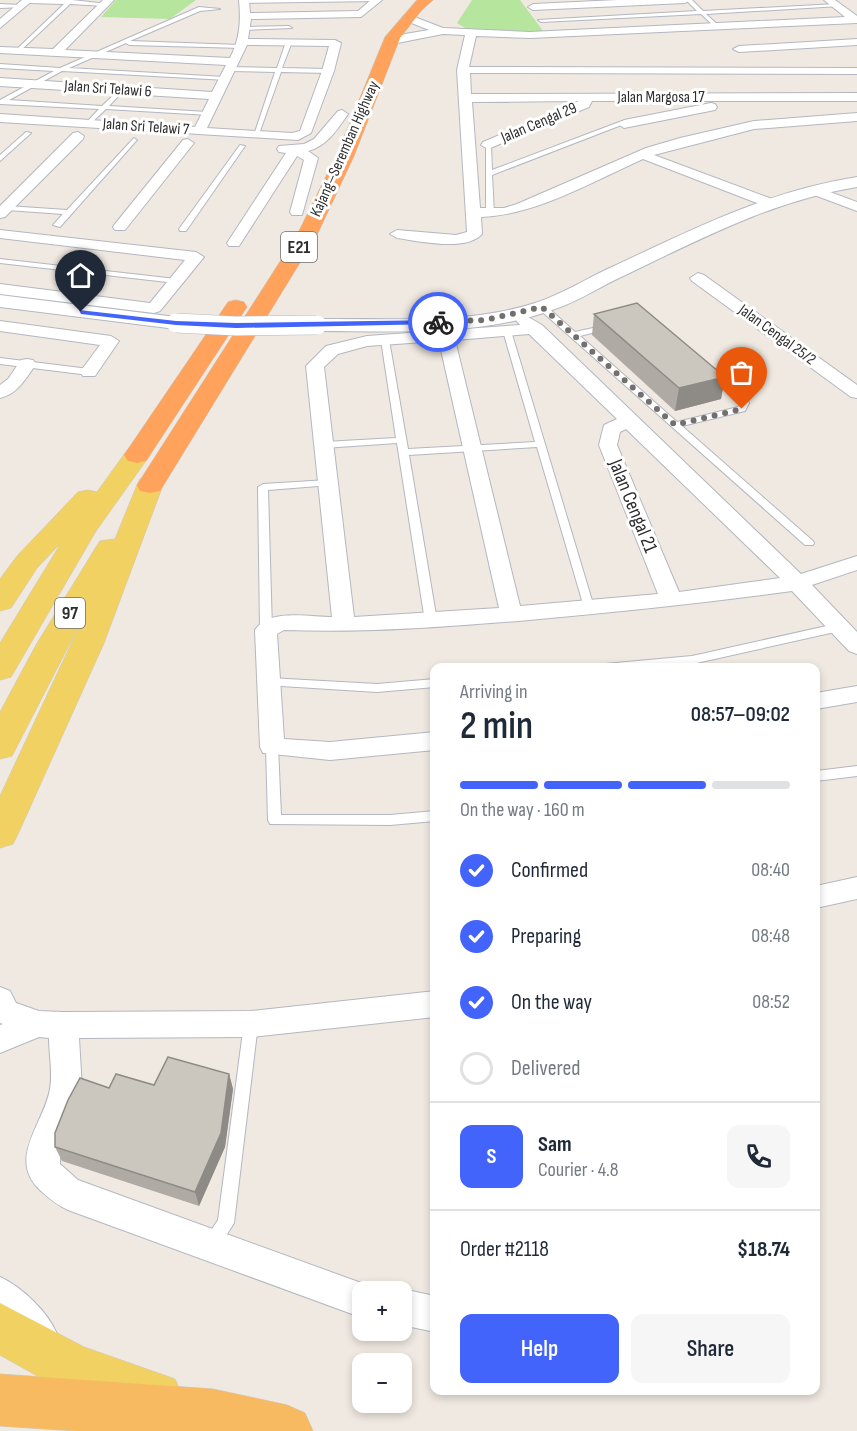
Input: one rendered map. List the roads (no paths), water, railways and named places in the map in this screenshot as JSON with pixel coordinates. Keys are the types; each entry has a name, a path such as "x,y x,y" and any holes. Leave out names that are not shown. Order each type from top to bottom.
{"highway":[{"name":"Kajang–Seremban Highway","path":"284,232 297,212 376,34 389,16 406,9 416,8 426,0"},
{"name":"Kajang–Seremban Highway","path":"150,485 307,235 345,156 406,9"},
{"path":"137,455 247,290"},
{"path":"0,1400 213,1415 287,1431"}],"main road":[{"name":"97","path":"0,669 83,530 137,455"},
{"path":"0,601 27,562 77,508 137,455"},
{"name":"97","path":"0,747 24,694 77,599 150,485"},
{"path":"0,834 88,643 150,485"},
{"path":"0,1328 73,1368 213,1415"}],"street":[{"path":"245,16 361,14 377,0"},
{"path":"530,4 685,0"},
{"path":"199,131 242,45 245,28 244,1"},
{"path":"56,53 107,2"},
{"path":"0,25 25,3"},
{"path":"833,3 856,20"},
{"path":"530,4 551,34"},
{"path":"406,9 441,31"},
{"path":"390,43 409,36 441,31 471,34 551,34 856,20"},
{"path":"721,26 739,49 750,70"},
{"path":"397,234 457,240 475,234 463,70 471,34"},
{"path":"234,243 293,143 305,133 328,71 335,43 289,42 242,45"},
{"path":"739,49 857,42"},
{"path":"0,50 91,56 229,70"},
{"path":"463,70 667,65 750,70 857,70"},
{"name":"Jalan Sri Telawi 6","path":"0,82 216,96"},
{"path":"635,97 676,114"},
{"name":"Jalan Margosa 17","path":"466,98 586,101 635,97 857,97"},
{"path":"623,124 748,100 774,124"},
{"path":"586,101 666,147"},
{"name":"Jalan Cengal 29","path":"488,145 586,101"},
{"path":"0,131 242,146 293,143 311,148 319,144 342,114"},
{"path":"473,213 490,213 522,207 643,154 666,147 754,125 857,117"},
{"name":"Jalan Sri Telawi 7","path":"0,118 256,134 293,143"},
{"path":"4,211 78,136"},
{"path":"120,227 188,143"},
{"path":"293,143 311,158 297,212"},
{"path":"643,154 767,202"},
{"path":"344,625 315,366 332,350 367,341 447,335 512,323 767,202 857,182"},
{"path":"814,190 857,207"},
{"path":"0,234 196,257 154,308 0,289"},
{"name":"Jalan Cengal 25/2","path":"698,278 856,392"},
{"path":"0,301 176,323 236,326 485,320 536,329 797,583 857,646"},
{"path":"0,326 111,341 89,372"},
{"path":"447,335 512,614"},
{"path":"0,393 14,383 27,364"},
{"name":"Jalan Cengal 21","path":"628,421 611,429 609,445 671,600"},
{"path":"430,741 330,751 272,747 266,630 281,623 344,625 432,621 671,600 797,583 857,563"},
{"path":"820,700 857,693"},
{"path":"820,896 857,888"},
{"path":"0,1000 5,1012 51,1025"},
{"path":"0,1039 51,1025 251,1024 430,1005"},
{"path":"51,1025 66,1089 44,1147 43,1171 68,1193 352,1296"},
{"path":"0,1295 73,1368"},
{"path":"412,1309 430,1313"}],"lane":[{"path":"244,1 377,0"},
{"path":"685,0 721,26"},
{"path":"0,6 70,1 107,2"},
{"path":"18,51 70,1"},
{"path":"542,20 833,3"},
{"path":"1,101 60,70 199,9 217,9"},
{"path":"245,28 289,28"},
{"path":"125,42 242,45"},
{"path":"256,134 289,42"},
{"path":"0,66 60,70 328,71"},
{"path":"88,124 121,90"},
{"path":"1,101 207,114"},
{"path":"489,174 623,124"},
{"path":"0,159 28,133"},
{"path":"57,225 134,140"},
{"path":"488,145 490,213"},
{"path":"183,229 242,146"},
{"path":"4,211 69,212"},
{"path":"0,261 176,281"},
{"path":"542,307 809,543"},
{"path":"512,323 541,444 589,607"},
{"path":"574,335 614,325"},
{"path":"385,340 432,621"},
{"path":"0,361 89,372"},
{"path":"675,425 742,409 745,403 742,396 707,369"},
{"path":"324,445 402,441"},
{"path":"404,452 541,444"},
{"path":"266,630 263,487 328,483"},
{"path":"698,663 840,627"},
{"path":"269,682 377,688 430,683"},
{"path":"272,747 275,820 390,820 430,816"},
{"path":"820,776 857,771"},
{"path":"211,1245 226,1223 251,1024"}]}
